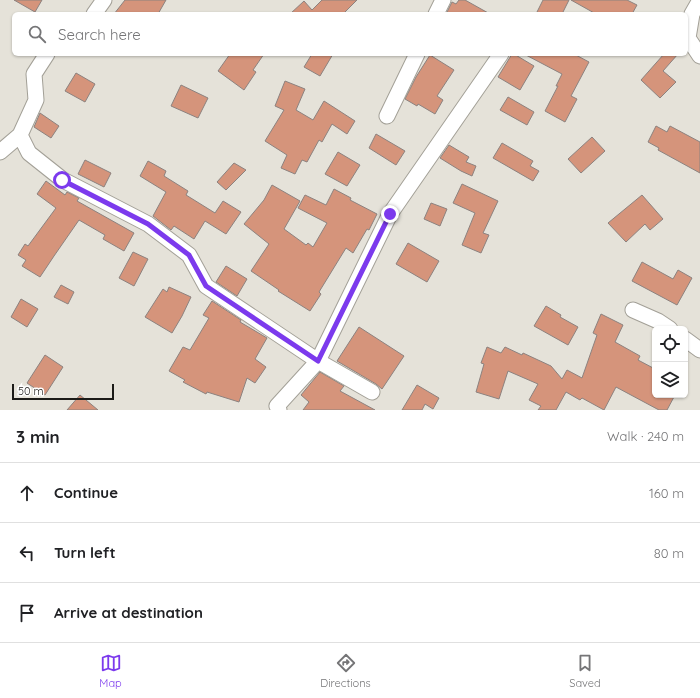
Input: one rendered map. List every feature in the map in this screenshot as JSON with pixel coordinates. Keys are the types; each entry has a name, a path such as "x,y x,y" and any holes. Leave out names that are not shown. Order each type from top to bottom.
{"street":[{"path":"95,12 104,0"},
{"path":"437,12 443,0"},
{"path":"700,0 692,14 688,38 700,56"},
{"path":"0,152 20,135 36,100 34,74 46,56"},
{"path":"387,116 416,56"},
{"path":"279,410 277,406 318,361 390,214 500,56"},
{"path":"20,135 29,153 62,180 148,224 189,255 206,286 318,361 372,392"},
{"path":"633,310 666,326"},
{"path":"688,341 700,350"}],"building":[{"path":"14,0 42,0 35,12"},
{"path":"125,0 166,0 159,12 116,12"},
{"path":"322,0 357,0 345,12 292,12 304,1 312,10"},
{"path":"459,0 465,0 486,12 447,12 452,2 456,4"},
{"path":"543,0 569,0 563,12 537,12"},
{"path":"571,0 627,0 637,5 633,12 592,12"},
{"path":"229,56 263,56 253,70 256,72 244,90 218,71"},
{"path":"311,56 332,56 320,76 304,67"},
{"path":"429,56 454,70 437,96 443,100 435,114 418,104 417,106 405,99 416,77"},
{"path":"511,56 517,56 534,66 520,90 498,77"},
{"path":"528,56 578,56 589,62 571,96 577,99 565,122 545,111 558,86 556,86 562,74"},
{"path":"662,56 676,56 663,71 676,82 660,98 641,80"},
{"path":"76,73 95,84 85,102 65,91"},
{"path":"285,81 305,89 296,110 313,120 324,101 355,121 347,134 332,124 322,142 319,140 307,162 302,160 295,174 281,168 287,155 265,141 284,110 275,106"},
{"path":"181,85 208,98 198,118 171,106"},
{"path":"508,97 534,112 527,125 500,110"},
{"path":"40,113 59,126 51,138 34,127"},
{"path":"656,126 667,132 670,126 700,142 700,173 658,150 659,148 648,142"},
{"path":"376,134 405,151 396,165 369,148"},
{"path":"592,137 605,151 581,173 568,159"},
{"path":"502,143 533,161 530,166 539,171 533,181 493,158"},
{"path":"449,145 469,157 466,162 476,166 472,176 440,158"},
{"path":"338,152 360,165 347,186 325,174"},
{"path":"85,160 111,173 104,187 78,174"},
{"path":"148,161 166,171 164,176 188,191 186,195 215,213 223,201 241,212 226,234 205,221 194,239 174,226 171,230 153,216 166,192 140,176"},
{"path":"234,163 246,170 226,190 217,182"},
{"path":"46,181 65,195 67,192 79,198 77,201 134,233 124,251 103,239 105,235 79,220 40,277 22,266 26,260 18,255 25,244 28,246 56,208 37,194"},
{"path":"462,184 498,201 483,233 489,235 481,253 462,245 475,213 453,203"},
{"path":"272,185 300,201 284,229 306,245 308,243 313,247 327,223 298,208 305,195 326,205 334,189 351,198 350,200 377,214 369,230 367,229 353,253 346,248 319,292 321,294 310,311 278,291 279,290 251,271 269,244 244,224 264,200"},
{"path":"642,195 663,219 650,230 645,224 626,242 608,223"},
{"path":"431,203 447,209 440,226 424,219"},
{"path":"408,243 439,261 427,282 396,264"},
{"path":"133,252 148,259 134,286 119,278"},
{"path":"642,262 673,279 678,270 692,278 677,305 632,281"},
{"path":"226,266 247,279 237,296 216,282"},
{"path":"61,285 74,292 68,304 54,297"},
{"path":"169,287 191,297 172,333 145,317 163,289 167,292"},
{"path":"21,299 38,309 27,327 11,317"},
{"path":"212,301 241,320 240,322 267,338 255,359 266,367 255,383 247,378 239,402 207,392 206,394 183,382 185,380 169,371 183,347 190,350 209,318 203,315"},
{"path":"546,306 561,315 560,317 578,327 568,345 534,326"},
{"path":"601,314 623,325 615,342 640,356 638,360 652,367 652,398 673,398 667,410 659,410 616,387 604,410 582,398 580,400 566,392 556,410 538,410 541,406 529,400 538,384 508,371 499,399 476,392 484,364 481,363 487,347 501,353 505,347 522,355 523,353 551,366 562,379 567,370 582,378 597,335 593,333"},
{"path":"359,327 404,356 382,389 337,361"},
{"path":"45,355 63,367 45,395 27,383"},
{"path":"320,372 344,386 340,391 375,410 303,410 309,402 301,395"},
{"path":"417,385 439,398 433,409 425,404 422,410 402,410"},
{"path":"80,395 98,410 67,410"}],"route":[{"path":"62,180 148,224 189,255 206,286 318,361 390,214"}]}
